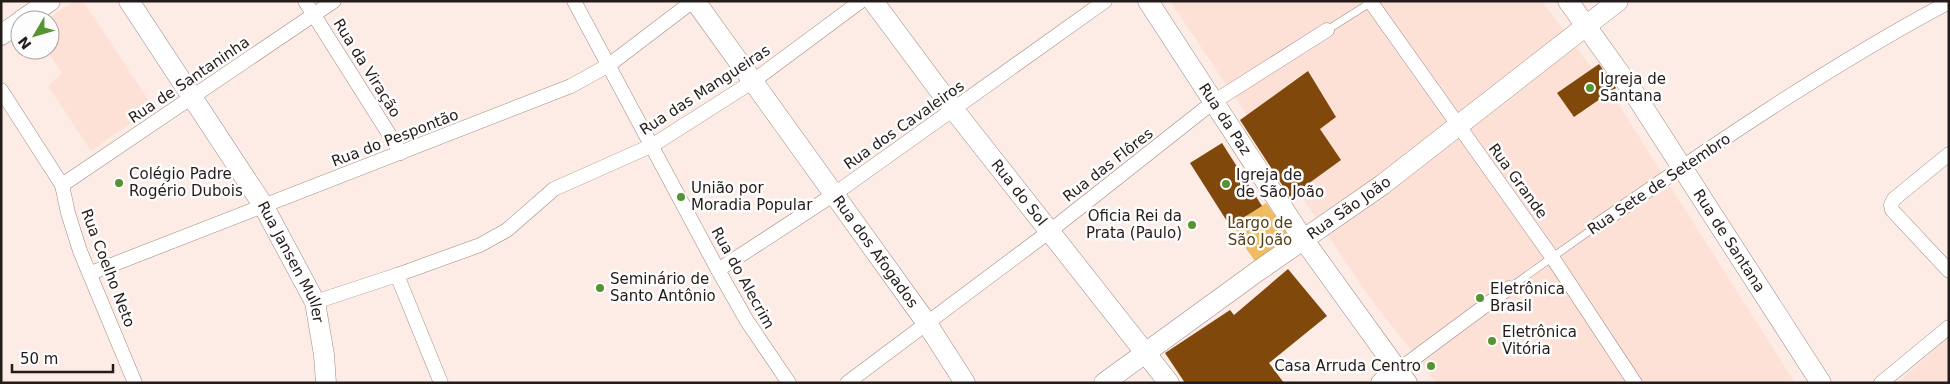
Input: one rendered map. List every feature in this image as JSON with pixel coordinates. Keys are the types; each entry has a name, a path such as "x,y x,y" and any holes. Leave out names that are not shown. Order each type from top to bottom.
{"street":[{"path":"37,10 50,1"},
{"name":"Rua Jansen Muller","path":"129,1 263,205 315,302 324,355 326,383"},
{"name":"Rua da Viração","path":"305,1 401,153"},
{"name":"Rua de Santaninha","path":"62,185 334,1"},
{"name":"Rua do Alecrim","path":"574,1 718,270 747,321 789,383"},
{"name":"Rua do Pespontão","path":"91,273 571,86 609,65 694,1"},
{"name":"Rua dos Afogados","path":"694,1 833,196 926,322 965,383"},
{"name":"Rua das Mangueiras","path":"315,302 480,245 506,230 554,189 653,146 752,82 861,1"},
{"name":"Rua do Sol","path":"873,1 954,110 1146,352 1168,383"},
{"name":"Rua dos Cavaleiros","path":"718,270 833,196 1105,1"},
{"name":"Rua da Paz","path":"1148,1 1212,103 1303,239 1402,377"},
{"name":"Rua de Santana","path":"1568,1 1588,26 1639,100 1820,383"},
{"name":"Rua São João","path":"1104,383 1303,239 1382,185 1618,1"},
{"name":"Rua Grande","path":"1371,2 1552,256 1635,383"},
{"name":"Rua Sete de Setembro","path":"1598,225 1681,167 1832,69 1946,5"},
{"name":"Rua das Flôres","path":"847,383 1050,231 1212,103 1328,30"},
{"name":"Rua Coelho Neto","path":"1,90 62,185 74,233 135,383"},
{"path":"1949,154 1894,200 1891,205 1892,210 1949,271"},
{"path":"397,275 441,383"},
{"name":"Rua Sete de Setembro","path":"1381,383 1402,377 1509,288"},
{"path":"1881,383 1949,327"}],"lane":[{"name":"Rua das Flôres","path":"1328,30 1371,2"},
{"name":"Rua Sete de Setembro","path":"1509,288 1598,225"}],"shaded area":[{"path":"74,1 83,1 153,107 91,151 48,86 62,73 53,60 60,60 60,10"},
{"path":"1170,1 1542,1 1617,102 1795,383 1437,383 1372,301"},
{"path":"1949,337 1949,383 1897,383"}],"green space":[{"name":"Largo de São João","path":"1266,203 1291,237 1255,261 1230,226"}],"building":[{"name":"Igreja de Santana","path":"1599,64 1616,88 1574,117 1557,93"},
{"path":"1308,71 1336,117 1320,129 1341,160 1290,197 1240,120"},
{"name":"Igreja de de São João","path":"1222,143 1262,206 1230,226 1190,163"},
{"path":"1288,269 1327,316 1269,363 1284,383 1185,383 1165,353 1230,310 1234,315"}],"place":[{"name":"Igreja de Santana","path":"1590,88"},
{"name":"Colégio Padre Rogério Dubois","path":"119,183"},
{"name":"Igreja de de São João","path":"1226,184"},
{"name":"União por Moradia Popular","path":"681,197"},
{"name":"Oficia Rei da Prata (Paulo)","path":"1192,225"},
{"name":"Seminário de Santo Antônio","path":"600,288"},
{"name":"Eletrônica Brasil","path":"1480,298"},
{"name":"Eletrônica Vitória","path":"1492,341"},
{"name":"Casa Arruda Centro","path":"1431,366"}]}
